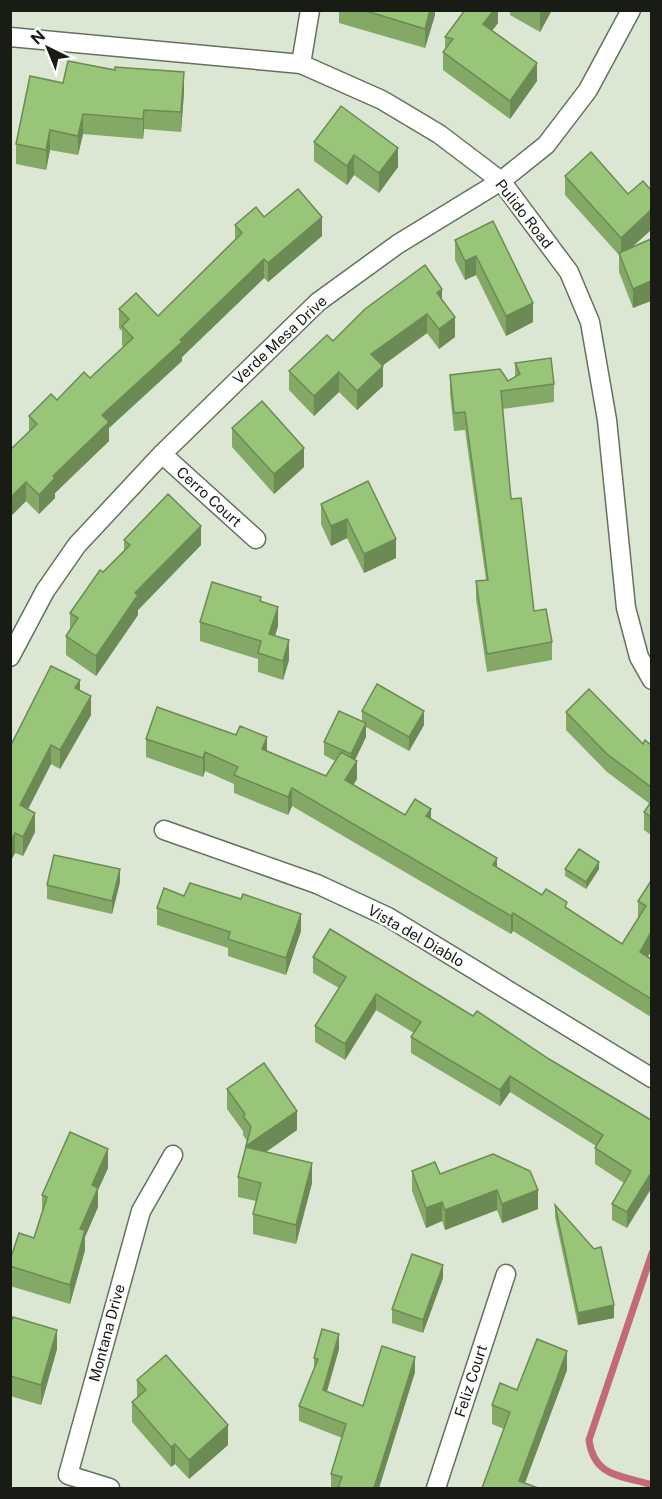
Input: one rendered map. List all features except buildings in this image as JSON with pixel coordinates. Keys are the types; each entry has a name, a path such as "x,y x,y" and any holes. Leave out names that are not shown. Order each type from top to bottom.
{"street":[{"path":"301,64 310,10"},
{"name":"Verde Mesa Drive","path":"10,657 45,591 77,545 162,454 318,302 398,244 501,181 546,145 588,90 631,10"},
{"name":"Pulido Road","path":"10,37 301,64 401,111 439,134 501,181 568,272 590,322 607,420 626,608 639,657 651,680"},
{"name":"Cerro Court","path":"162,454 256,539"},
{"name":"Vista del Diablo","path":"164,830 316,884 388,917 651,1078"},
{"name":"Montana Drive","path":"110,1488 68,1475 141,1211 173,1155"},
{"name":"Feliz Court","path":"436,1488 506,1274"}],"waterway":[{"path":"652,1253 589,1440 596,1461 603,1468 610,1473 652,1485"}]}
